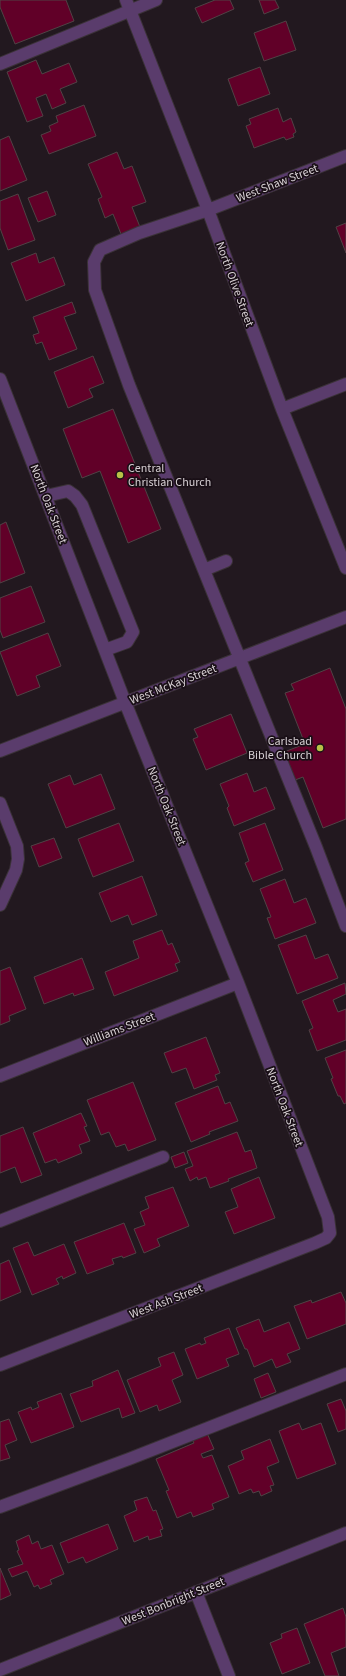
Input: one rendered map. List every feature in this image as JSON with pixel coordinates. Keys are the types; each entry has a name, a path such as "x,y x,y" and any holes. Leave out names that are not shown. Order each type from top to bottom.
{"street":[{"path":"0,64 128,5 156,0"},
{"name":"North Olive Street","path":"128,5 208,210 282,409 346,568"},
{"name":"West Shaw Street","path":"346,156 208,210 139,233 100,250 94,262 95,290 130,385 316,847 346,926"},
{"name":"North Oak Street","path":"0,379 125,702 238,983 328,1217 330,1233"},
{"path":"282,409 346,384"},
{"path":"46,496 68,491 82,505 133,632 127,642 105,650"},
{"path":"204,570 226,561"},
{"name":"West McKay Street","path":"0,752 346,617"},
{"path":"0,803 17,846 18,859 16,870 0,905"},
{"name":"Williams Street","path":"0,1076 238,983"},
{"path":"0,1221 163,1157"},
{"name":"West Ash Street","path":"0,1365 326,1238 330,1233"},
{"path":"0,1507 129,1459 346,1374"},
{"name":"West Bonbright Street","path":"0,1670 346,1533"},
{"path":"196,1592 229,1676"}],"building":[{"path":"0,0 66,0 74,21 15,44 0,7"},
{"path":"215,0 230,0 234,9 202,23 195,8"},
{"path":"259,0 275,0 279,8 264,14"},
{"path":"286,21 296,50 264,61 254,33"},
{"path":"36,60 42,74 69,63 77,82 60,89 66,103 52,109 46,94 36,98 43,116 27,122 7,72"},
{"path":"260,67 270,94 238,106 228,79"},
{"path":"84,105 96,136 49,154 41,135 51,131 49,126 58,122 56,116"},
{"path":"278,108 283,122 291,118 296,132 293,134 294,137 286,140 284,137 254,148 246,126 251,124 249,119"},
{"path":"9,136 27,180 0,191 0,140"},
{"path":"117,152 124,169 132,166 146,202 132,207 140,227 121,234 113,214 105,218 98,199 102,197 88,164"},
{"path":"47,191 56,215 38,222 28,198"},
{"path":"18,194 35,240 8,250 0,228 0,201"},
{"path":"346,223 346,253 336,227"},
{"path":"36,253 39,263 54,257 65,285 26,301 11,263"},
{"path":"72,302 76,313 64,317 77,349 49,360 42,342 36,344 33,335 39,333 33,317"},
{"path":"93,356 104,383 89,389 93,397 68,408 54,372"},
{"name":"Central Christian Church","path":"113,409 161,529 128,543 100,471 82,478 63,429"},
{"path":"6,522 25,573 0,583 0,525"},
{"path":"31,586 45,622 3,638 0,630 0,598"},
{"path":"48,633 61,666 36,676 40,687 17,696 0,652"},
{"name":"Carlsbad Bible Church","path":"330,668 346,709 346,819 323,828 303,777 295,780 284,752 305,744 285,693 294,690 291,684"},
{"path":"231,714 247,753 206,770 193,739 198,737 194,729"},
{"path":"247,773 254,792 266,787 275,809 234,826 227,808 229,806 220,784"},
{"path":"101,774 115,809 66,828 48,784 70,775 74,785"},
{"path":"119,823 134,861 93,877 78,839"},
{"path":"265,823 283,870 253,882 245,863 249,861 239,833"},
{"path":"54,838 62,858 39,867 31,846"},
{"path":"142,876 157,915 132,925 128,915 111,922 99,893"},
{"path":"285,879 294,903 306,898 316,923 275,939 267,918 271,917 260,889"},
{"path":"162,930 168,945 172,943 180,962 175,964 178,971 114,996 105,972 139,958 133,941"},
{"path":"306,935 315,959 328,954 338,978 297,994 278,945"},
{"path":"82,958 94,989 74,996 73,993 44,1004 34,977"},
{"path":"10,967 26,1009 9,1016 10,1021 0,1025 0,971"},
{"path":"345,983 346,994 333,1000 338,1012 346,1009 346,1040 317,1051 309,1030 313,1028 302,1001"},
{"path":"206,1037 220,1073 215,1075 217,1080 194,1089 186,1068 172,1073 164,1053"},
{"path":"346,1050 346,1103 344,1104 340,1096 338,1096 325,1058"},
{"path":"133,1082 156,1140 128,1151 125,1144 116,1147 109,1132 101,1135 87,1100"},
{"path":"218,1086 225,1104 230,1102 238,1121 209,1132 210,1134 191,1142 175,1103"},
{"path":"81,1113 87,1126 84,1127 90,1141 79,1145 82,1153 58,1163 56,1159 45,1163 33,1133"},
{"path":"23,1127 42,1175 21,1183 15,1167 0,1173 0,1136"},
{"path":"237,1132 245,1152 251,1150 257,1168 228,1179 229,1181 210,1188 206,1177 198,1180 197,1177 190,1181 185,1169 193,1166 187,1151"},
{"path":"184,1152 188,1163 175,1168 171,1157"},
{"path":"259,1177 275,1218 234,1234 225,1212 238,1207 231,1189"},
{"path":"173,1187 189,1226 157,1239 160,1246 144,1253 134,1229 145,1225 140,1212 149,1208 145,1197"},
{"path":"124,1223 136,1253 123,1258 122,1256 112,1259 114,1264 87,1274 74,1242"},
{"path":"28,1242 34,1256 64,1244 76,1273 63,1279 62,1276 56,1279 59,1284 32,1295 13,1248"},
{"path":"9,1260 21,1292 0,1301 0,1264"},
{"path":"341,1292 346,1303 346,1324 307,1339 294,1306 311,1300 312,1303"},
{"path":"259,1319 264,1332 289,1322 300,1349 287,1354 291,1362 276,1368 272,1359 254,1367 236,1328"},
{"path":"229,1328 239,1354 226,1359 229,1366 197,1379 185,1349 200,1343 201,1345 206,1343 204,1338"},
{"path":"174,1352 183,1375 172,1380 181,1402 159,1411 157,1405 140,1412 127,1380 161,1366 158,1358"},
{"path":"118,1370 135,1413 122,1418 119,1408 81,1422 70,1394 93,1386 92,1381"},
{"path":"268,1373 276,1392 261,1398 254,1379"},
{"path":"61,1393 74,1427 31,1443 18,1412 31,1407 32,1410 39,1407 37,1402"},
{"path":"341,1399 346,1411 346,1429 338,1432 327,1404"},
{"path":"9,1419 17,1440 5,1445 10,1458 0,1461 0,1422"},
{"path":"299,1423 302,1430 321,1423 336,1464 297,1479 279,1431"},
{"path":"207,1433 214,1449 201,1454 203,1458 212,1455 229,1497 212,1504 214,1509 193,1517 191,1512 177,1518 166,1491 169,1490 156,1459 194,1443 192,1439"},
{"path":"270,1439 279,1462 267,1467 274,1485 270,1486 272,1491 261,1496 259,1491 253,1493 251,1489 239,1494 228,1466 244,1459 241,1451"},
{"path":"147,1497 153,1511 156,1510 163,1529 160,1530 162,1536 149,1540 148,1536 134,1542 124,1516 137,1510 134,1501"},
{"path":"108,1524 118,1549 86,1563 83,1557 68,1563 60,1543"},
{"path":"29,1535 32,1544 38,1541 41,1549 52,1545 64,1574 50,1580 52,1584 40,1589 38,1585 34,1587 27,1571 12,1577 8,1569 23,1564 17,1551 19,1550 16,1541"},
{"path":"0,1568 11,1595 0,1600"},
{"path":"343,1608 346,1617 346,1647 331,1653 339,1676 325,1676 304,1624"},
{"path":"297,1628 310,1663 282,1674 270,1643 282,1638 281,1634"}],"place":[{"name":"Central Christian Church","path":"120,475"},
{"name":"Carlsbad Bible Church","path":"320,748"}]}
